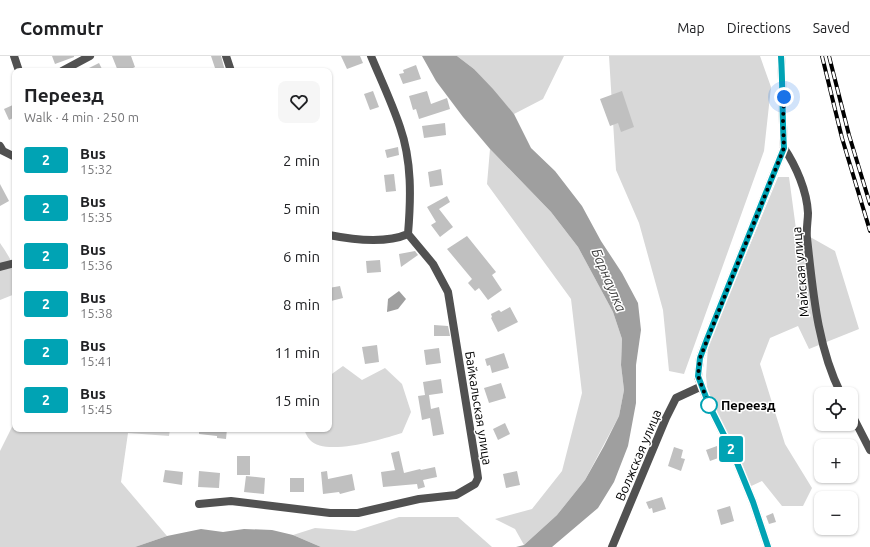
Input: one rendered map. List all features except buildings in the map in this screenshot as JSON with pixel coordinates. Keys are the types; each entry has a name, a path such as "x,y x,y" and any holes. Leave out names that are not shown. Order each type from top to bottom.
{"main road":[{"path":"768,547 750,495 698,376 702,352 784,148 784,97 781,56"}],"street":[{"path":"14,56 18,68"},
{"path":"68,68 90,56"},
{"path":"226,56 229,68"},
{"path":"332,235 369,240 399,238 408,234 411,200 408,166 401,128 371,56"},
{"path":"0,146 3,151 12,156"},
{"name":"Майская улица","path":"784,148 793,162 804,193 808,212 806,234 817,323 838,387"},
{"name":"Байкальская улица","path":"198,504 231,501 330,513 358,513 419,499 456,495 475,484 478,478 448,292 433,264 408,234"},
{"path":"0,267 12,264"},
{"name":"Волжская улица","path":"612,547 666,418 676,398 702,386"},
{"path":"858,427 870,450"}],"shaded area":[{"path":"457,56 564,56 543,99 514,114 474,69"},
{"path":"609,56 760,56 771,87 764,151 684,374 669,371 663,310 639,223 616,170"},
{"path":"490,149 551,212 578,247 613,312 622,339 621,365 624,390 619,416 585,480 557,515 524,545 515,529 495,519 532,509 562,471 582,393 571,299 487,184"},
{"path":"778,177 789,177 796,229 835,251 859,329 809,349 798,326 770,338 760,364 785,444 812,488 803,506 782,506 762,481 747,488 708,397 706,376 708,346"},
{"path":"0,243 12,264 12,295 0,300"},
{"path":"343,366 362,380 385,368 402,384 411,412 402,433 382,439 341,447 317,445 310,440 305,432 332,432 332,374"},
{"path":"12,427 12,432 170,432 169,436 128,433 121,482 167,536 135,547 0,547 0,451"},
{"path":"399,517 458,517 492,547 321,547 293,535 315,528 355,531"}],"water":[{"name":"Барнаулка","path":"422,56 457,56 474,69 493,89 514,114 531,148 555,171 582,206 638,303 641,330 636,365 636,403 628,446 614,482 598,508 552,547 516,547 524,545 557,515 585,480 604,446 619,416 624,390 621,365 622,339 613,312 578,247 551,212 490,149 463,117 436,81"},
{"path":"399,291 406,299 398,309 387,312 388,299"},
{"path":"201,529 223,532 244,529 272,530 293,535 321,547 135,547 167,536"}],"railway":[{"path":"822,56 842,138 870,231"},
{"path":"829,56 849,135 870,204"}],"bus line":[{"name":"2","path":"768,547 753,502 733,453 709,405 698,376 700,358 707,339 774,177 784,148 784,97 781,56"}],"place":[{"name":"Переезд","path":"709,405"}],"route":[{"path":"709,405 698,376 700,358 774,177 784,148 784,97"}]}
